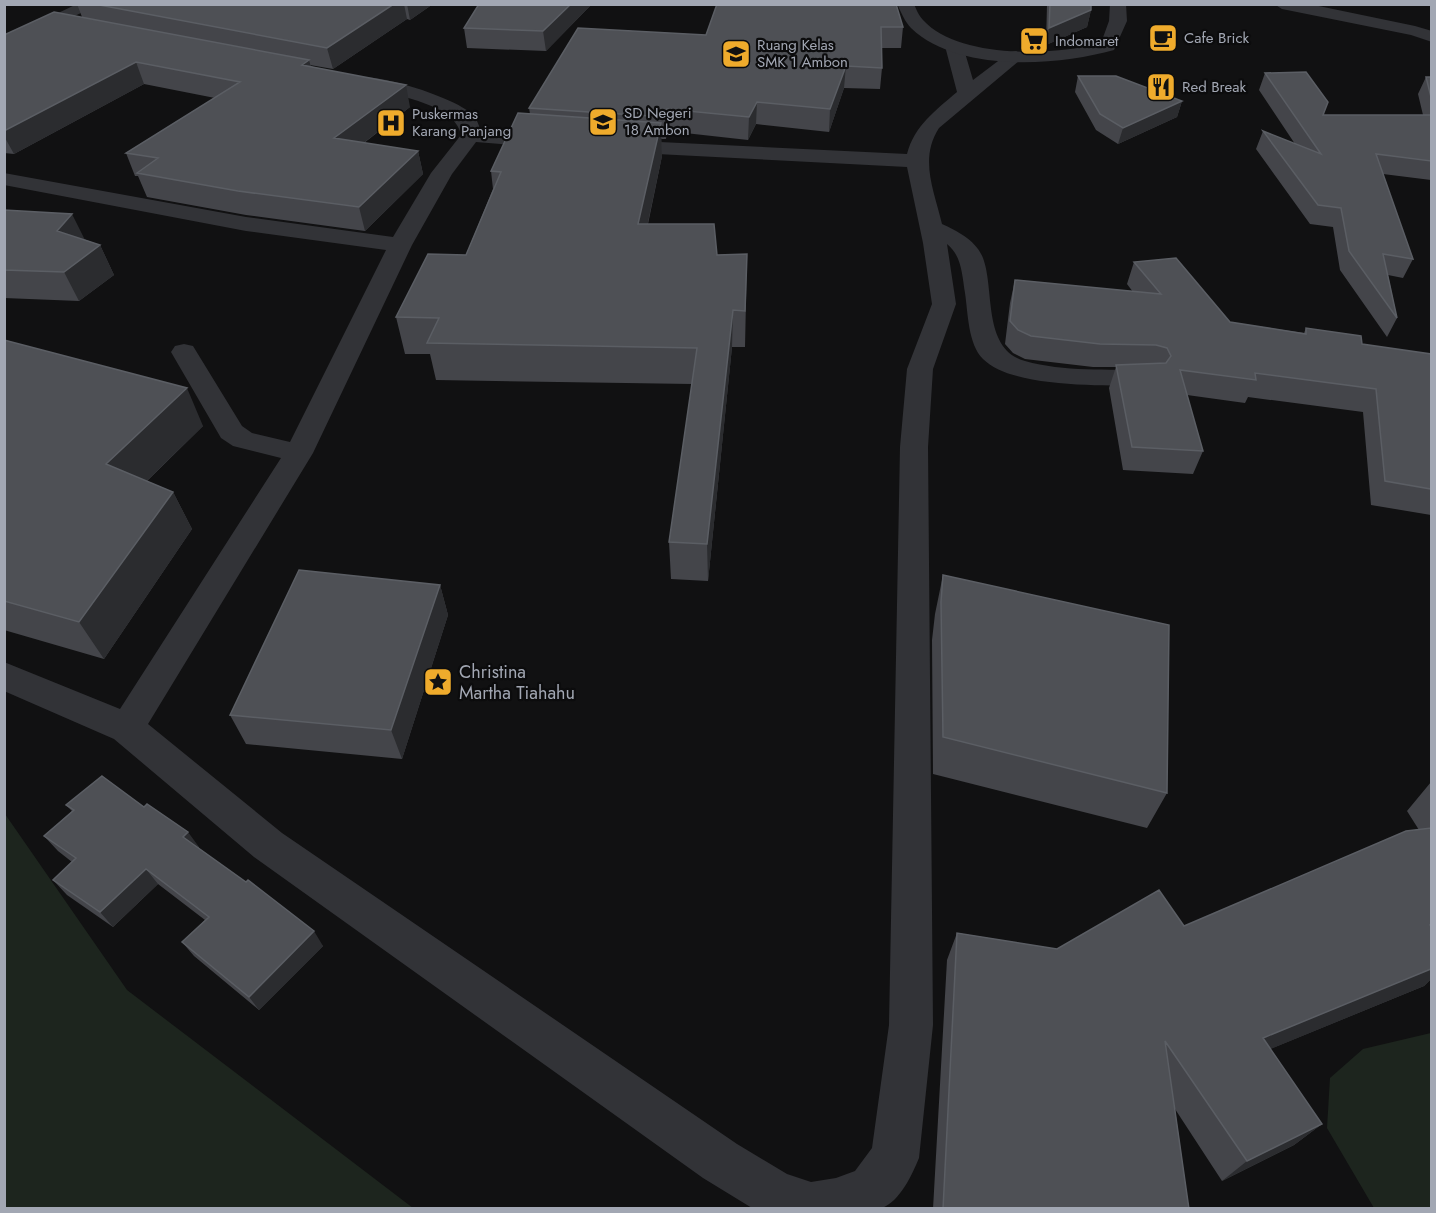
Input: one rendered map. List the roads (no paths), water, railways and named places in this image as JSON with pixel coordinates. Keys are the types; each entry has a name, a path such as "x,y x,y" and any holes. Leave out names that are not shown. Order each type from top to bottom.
{"street":[{"path":"905,4 908,14 928,35 954,46 1016,56 1068,55 1093,52 1108,46 1118,21 1118,4"},
{"path":"1282,4 1404,28 1431,37"},
{"path":"4,46 52,23 94,18"},
{"path":"954,46 967,93"},
{"path":"4,675 127,728 268,845 605,1082 775,1195 811,1207 837,1203 872,1188 895,1158 911,1025 914,447 920,369 944,304 931,227 916,161 921,140 932,124 967,93 1016,56"},
{"path":"339,77 396,89 454,111 465,119 471,135"},
{"path":"471,135 569,143"},
{"path":"127,728 299,453 400,245 442,173 471,135"},
{"path":"602,146 916,161"},
{"path":"4,179 246,224 400,245"},
{"path":"931,227 957,240 970,257 983,330 993,354 1016,368 1061,375 1148,378"},
{"path":"184,352 231,432 243,440 299,453"}],"place":[{"name":"Cafe Brick","path":"1163,38"},
{"name":"Indomaret","path":"1034,41"},
{"name":"Ruang Kelas SMK 1 Ambon","path":"736,54"},
{"name":"Red Break","path":"1161,87"},
{"name":"SD Negeri 18 Ambon","path":"603,122"},
{"name":"Puskermas Karang Panjang","path":"391,123"},
{"name":"Christina Martha Tiahahu","path":"438,682"}]}
